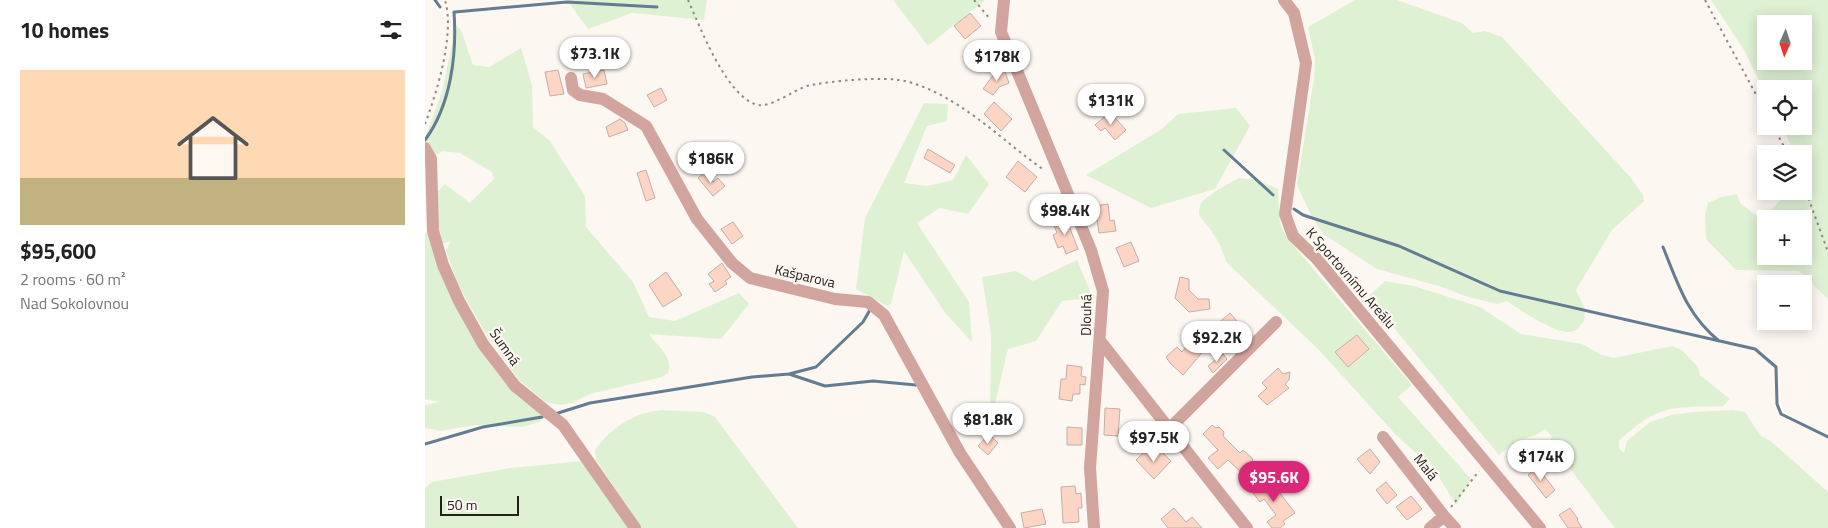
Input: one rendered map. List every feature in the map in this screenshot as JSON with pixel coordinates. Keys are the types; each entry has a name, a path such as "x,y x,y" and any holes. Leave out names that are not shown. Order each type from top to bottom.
{"street":[{"name":"Dlouhá","path":"1004,0 1001,32 1091,250 1103,291 1101,342 1090,468 1094,528"},
{"name":"K Sportovnímu Areálu","path":"1285,0 1294,13 1306,63 1285,214 1293,236 1316,258 1540,528"},
{"name":"Kašparova","path":"571,78 573,90 580,95 603,99 646,126 697,219 731,263 750,278 835,299 868,302 884,315 961,453 1010,528"},
{"name":"Šumná","path":"425,148 431,158 433,231 443,265 459,301 483,344 515,386 563,425 635,528"},
{"path":"1169,429 1277,322"},
{"path":"1101,342 1247,528"},
{"name":"Malá","path":"1383,437 1455,528"},
{"path":"1430,528 1444,516"}],"path":[{"path":"425,124 443,68 447,26 445,0"},
{"path":"688,0 710,47 735,88 752,102 765,105 807,86 879,78 907,81 971,113 1048,172"},
{"path":"974,0 979,5"},
{"path":"1705,0 1757,96"},
{"path":"1809,200 1828,252"},
{"path":"1444,516 1475,474 1488,463"}],"green space":[{"path":"567,0 707,0 704,20 632,13 588,29"},
{"path":"893,0 985,0 928,46"},
{"path":"1355,0 1397,0 1462,23 1473,33 1485,31 1502,37 1631,178 1643,195 1644,201 1612,230 1576,290 1585,309 1584,321 1576,330 1569,332 1555,329 1528,315 1507,301 1497,304 1377,269 1323,234 1311,215 1297,185 1314,78 1315,59 1308,27"},
{"path":"1711,0 1828,0 1828,299 1812,284 1812,275 1803,275 1799,271 1736,270 1706,239 1705,214 1708,203 1721,197 1737,194 1740,203 1757,216 1757,265 1812,265 1812,210 1770,210 1780,200 1812,200 1812,145 1791,145 1786,135 1812,135 1812,80 1759,80 1744,50"},
{"path":"453,22 461,30 473,65 489,67 521,48 532,85 533,127 550,141 585,196 586,227 633,282 649,317 675,321 739,293 749,304 721,339 649,334 667,357 669,362 668,373 662,377 590,394 572,403 560,405 545,402 518,379 483,329 457,282 446,250 451,241 441,244 436,220 436,193 445,184 470,203 494,179 492,172 460,153 442,151 435,156 425,138 442,92 452,44"},
{"path":"924,103 948,104 947,121 927,126 904,183 927,186 953,180 966,155 989,184 968,214 940,208 917,223 969,302 972,342 946,314 904,251 891,304 887,306 856,289 865,218"},
{"path":"1236,108 1250,126 1215,189 1151,208 1086,175 1162,129 1178,114"},
{"path":"1239,178 1257,180 1278,189 1280,223 1287,238 1412,385 1398,397 1471,479 1456,505 1428,459 1420,457 1396,435 1318,349 1226,262 1218,242 1199,215 1199,209 1201,203 1208,197"},
{"path":"431,232 465,317 487,358 515,394 546,416 539,422 522,427 476,425 440,431 425,428 425,405 440,402 425,399 425,233"},
{"path":"1077,260 1093,298 1062,301 1036,341 1008,349 990,424 991,334 982,277 1016,271 1033,281"},
{"path":"1385,281 1414,286 1480,307 1521,334 1582,344 1602,355 1614,358 1672,346 1682,350 1698,367 1700,375 1730,399 1723,406 1678,408 1656,414 1645,420 1619,441 1619,448 1624,453 1627,441 1650,422 1671,415 1732,410 1745,412 1761,436 1772,442 1828,492 1828,528 1615,528 1550,442 1552,436 1545,429 1536,435 1517,441 1499,455 1374,304 1369,296"},
{"path":"652,411 704,412 715,417 798,528 641,528 596,460 595,450 609,434 633,417"},
{"path":"584,461 629,528 425,528 425,488 432,482 510,468"}],"building":[{"path":"970,13 981,26 965,39 954,26"},
{"path":"1004,69 1009,83 999,87 993,95 983,89 994,74"},
{"path":"558,70 564,94 550,96 545,72"},
{"path":"604,70 607,84 586,88 583,74"},
{"path":"661,88 667,100 654,107 647,95"},
{"path":"994,102 1012,119 1001,131 984,114"},
{"path":"1110,112 1126,130 1115,140 1105,128 1101,131 1095,125"},
{"path":"620,119 625,123 628,130 609,137 606,127"},
{"path":"928,149 955,165 950,173 924,158"},
{"path":"1018,161 1037,177 1025,192 1006,177"},
{"path":"646,170 655,198 646,201 637,173"},
{"path":"705,172 713,182 718,178 725,186 713,196 698,178"},
{"path":"1108,204 1110,221 1114,220 1116,231 1099,233 1095,206"},
{"path":"1066,218 1078,249 1066,254 1063,246 1058,248 1053,235 1057,233 1053,223"},
{"path":"733,222 743,236 732,244 721,229"},
{"path":"1131,242 1139,261 1124,267 1116,248"},
{"path":"722,263 731,277 725,281 727,284 715,292 709,284 714,281 708,274"},
{"path":"666,272 682,295 663,307 649,285"},
{"path":"1180,277 1189,279 1189,290 1198,299 1209,299 1210,309 1189,312 1175,298"},
{"path":"1230,313 1246,332 1234,343 1222,329 1183,375 1170,363 1166,357 1177,347 1182,352 1202,328 1207,333"},
{"path":"1357,335 1369,349 1348,367 1335,352"},
{"path":"1223,354 1227,359 1213,373 1208,366"},
{"path":"1067,365 1082,367 1081,376 1086,377 1085,385 1080,384 1080,394 1073,394 1072,401 1059,399 1061,379 1066,379"},
{"path":"1278,368 1283,374 1290,372 1289,380 1285,384 1289,388 1267,405 1258,396 1267,388 1262,383"},
{"path":"1105,408 1120,409 1118,436 1104,435"},
{"path":"1212,425 1216,428 1219,427 1224,432 1223,436 1240,453 1243,450 1252,458 1253,462 1242,473 1228,460 1218,469 1208,458 1218,450 1203,434"},
{"path":"1067,427 1082,428 1082,445 1067,445"},
{"path":"989,434 998,443 988,455 978,446"},
{"path":"1370,449 1380,462 1370,474 1357,459"},
{"path":"1146,450 1154,458 1161,451 1171,461 1154,479 1136,460"},
{"path":"1537,467 1555,490 1546,498 1528,475"},
{"path":"1270,480 1295,513 1283,521 1285,524 1280,528 1272,528 1267,522 1276,515 1264,499 1260,502 1250,489 1258,483 1262,487"},
{"path":"1386,482 1397,495 1387,504 1376,490"},
{"path":"1075,486 1076,494 1081,493 1082,508 1078,508 1079,522 1063,523 1061,487"},
{"path":"1411,496 1422,509 1407,520 1396,507"},
{"path":"1174,508 1186,522 1192,517 1202,528 1168,528 1161,519"},
{"path":"1570,508 1582,528 1568,528 1559,515"},
{"path":"1042,509 1046,524 1024,528 1021,513"}],"waterway":[{"path":"435,0 440,7"},
{"path":"455,12 567,2 657,7"},
{"path":"425,140 441,111 450,79 453,62 454,12"},
{"path":"1224,150 1273,195"},
{"path":"1294,209 1303,215 1399,246 1500,291 1755,349 1776,367 1777,404 1781,414 1828,437"},
{"path":"1663,247 1691,310 1719,341"},
{"path":"789,374 816,367 863,322 871,308"},
{"path":"555,414 590,403 752,377 789,374 825,386 873,381 916,385"},
{"path":"425,444 483,427 542,417"}]}
